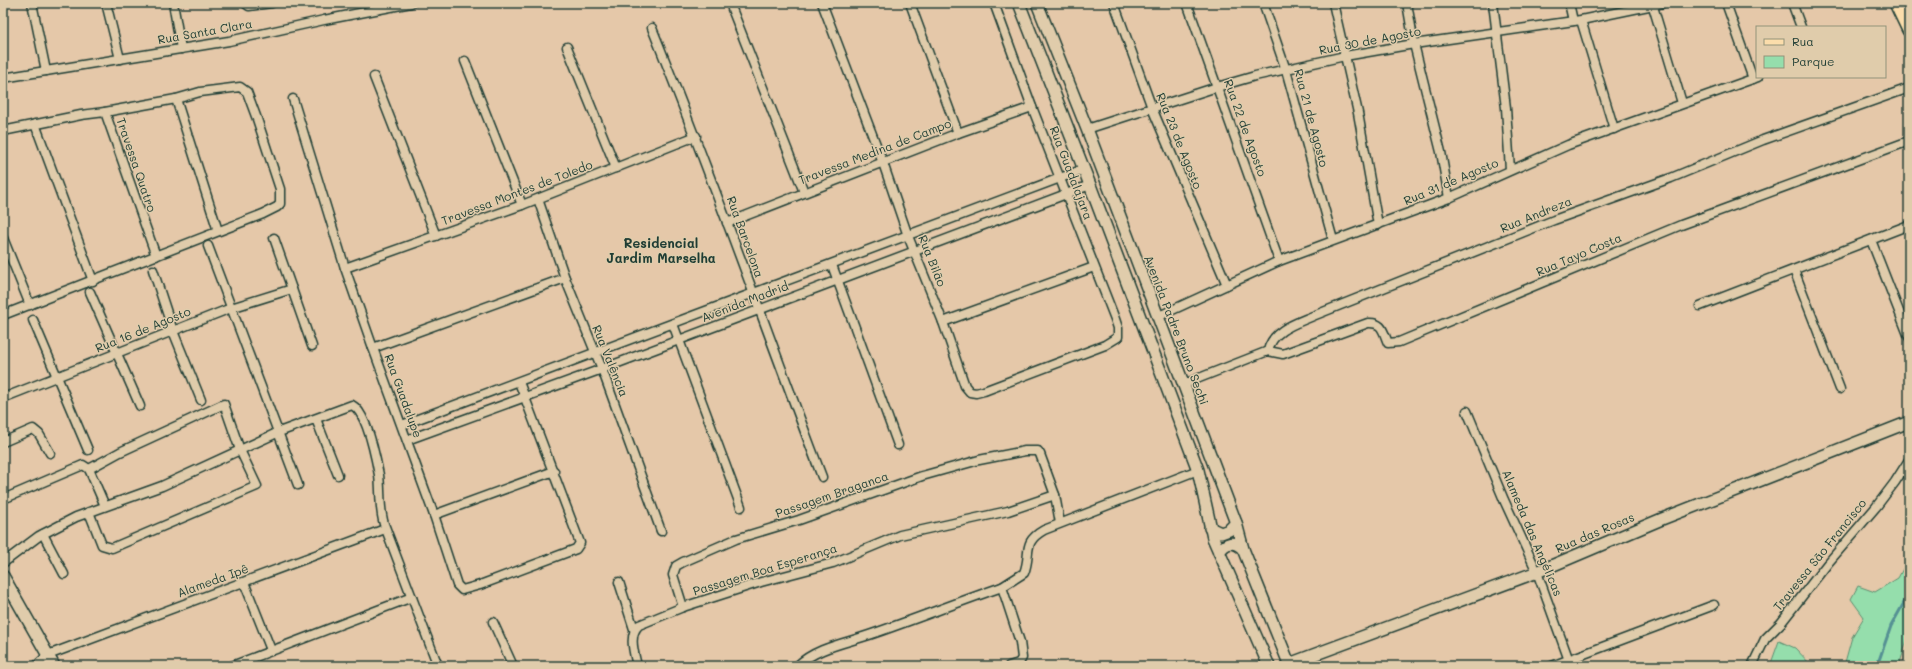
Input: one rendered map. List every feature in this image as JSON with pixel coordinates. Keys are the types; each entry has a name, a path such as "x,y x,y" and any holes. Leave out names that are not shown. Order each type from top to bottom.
{"main road":[{"path":"1019,3 1084,169 1198,470 1210,528 1219,552 1269,666"},
{"name":"Avenida Padre Bruno Sechi","path":"1037,3 1087,128 1157,317 1184,384 1236,523 1243,549 1290,665"},
{"path":"1896,3 1909,30"},
{"name":"Rua das Rosas","path":"1290,665 1537,572 1662,519 1909,422"},
{"path":"1210,528 1221,533 1229,530 1236,523"},
{"path":"1219,552 1223,546 1230,542 1236,543 1243,549"},
{"path":"3,576 54,666"}],"street":[{"path":"32,3 46,71"},
{"path":"106,3 120,59"},
{"path":"173,3 181,49"},
{"path":"246,3 249,6 272,3"},
{"name":"Rua Santa Clara","path":"3,78 229,41 411,3"},
{"name":"Rua Bilão","path":"822,3 883,163 908,236 944,322 965,386 970,392 976,393 1105,345"},
{"path":"910,3 958,134"},
{"name":"Rua Guadalajara","path":"994,3 1032,107 1118,328 1118,337 1105,345"},
{"name":"Rua 23 de Agosto","path":"1114,3 1152,108 1226,285"},
{"name":"Rua 22 de Agosto","path":"1187,3 1279,261"},
{"name":"Rua 21 de Agosto","path":"1263,3 1286,70 1333,240"},
{"path":"1333,3 1366,157 1378,225"},
{"path":"1408,3 1414,44 1442,152 1448,198"},
{"path":"1493,3 1506,108 1510,170"},
{"path":"1569,3 1577,21 1614,129"},
{"name":"Rua 30 de Agosto","path":"1087,128 1217,87 1344,56 1414,44 1577,21 1652,4 1663,3"},
{"path":"1726,3 1756,78"},
{"path":"1792,3 1801,26"},
{"path":"1652,4 1682,103"},
{"path":"732,9 804,192"},
{"name":"Rua Barcelona","path":"652,28 696,136 753,294 822,477"},
{"path":"567,46 616,168"},
{"path":"465,61 522,206"},
{"path":"374,77 436,236"},
{"name":"Rua 31 de Agosto","path":"1157,317 1279,261 1448,198 1568,145 1682,103 1756,78"},
{"path":"3,315 263,214 280,204 280,189 252,105 246,92 240,87 200,92 176,99 105,112"},
{"name":"Rua Andreza","path":"1268,351 1272,341 1283,330 1314,316 1554,220 1671,178 1763,140 1909,88"},
{"path":"176,99 218,231"},
{"name":"Rua Guadalupe","path":"293,99 345,268 434,515 457,584 462,590 480,585 576,549 580,543 554,471"},
{"name":"Travessa Medina de Campo","path":"727,223 804,192 1032,107"},
{"name":"Travessa Quatro","path":"3,131 81,115 105,112 156,256"},
{"path":"35,124 93,281"},
{"name":"Travessa Montes de Toledo","path":"345,268 522,206 696,136"},
{"name":"Rua Tayo Costa","path":"1268,351 1283,354 1368,323 1377,323 1381,326 1388,343 1398,342 1681,225 1909,140"},
{"name":"Avenida Madrid","path":"402,425 832,265 1084,169"},
{"name":"Avenida Madrid","path":"407,440 602,369 914,250 1090,185"},
{"name":"Rua Valência","path":"538,199 565,278 602,369 661,531"},
{"path":"1700,306 1909,225"},
{"path":"3,238 30,305"},
{"path":"274,238 312,346"},
{"path":"1871,240 1909,337"},
{"path":"208,246 298,485"},
{"path":"832,265 898,445"},
{"path":"944,322 1094,267"},
{"path":"153,270 173,332 202,400"},
{"path":"1794,270 1840,389"},
{"path":"373,348 565,278"},
{"name":"Rua 16 de Agosto","path":"3,398 57,378 231,308 292,288"},
{"path":"90,292 140,406"},
{"path":"32,320 88,450"},
{"path":"673,324 741,507"},
{"path":"1184,384 1268,351"},
{"path":"434,515 554,471 519,382"},
{"path":"89,469 120,452 224,404 240,450 257,486 112,548 102,544 89,512"},
{"path":"3,563 44,534 89,512 175,481 279,432 352,405 358,409 369,435 376,458 379,477 380,509 385,529 437,666"},
{"name":"Alameda das Angélicas","path":"1467,411 1504,500 1537,572 1570,662"},
{"path":"316,418 338,475"},
{"path":"3,442 33,430 39,434 50,452"},
{"name":"Passagem Braganca","path":"683,607 673,575 676,566 736,539 799,520 922,476 952,467 1030,450 1038,451 1055,495"},
{"name":"Travessa São Francisco","path":"1752,666 1765,639 1876,507 1909,460"},
{"path":"8,497 83,465 89,469 105,506"},
{"path":"797,666 812,654 865,637 1002,587 1024,574 1029,543 1034,536 1060,523 1198,470"},
{"path":"1055,495 1060,523"},
{"name":"Passagem Boa Esperança","path":"634,629 639,625 683,607 761,582 833,564 900,535 1008,511 1055,495"},
{"name":"Alameda Ipê","path":"48,655 385,529"},
{"path":"44,534 64,574"},
{"path":"244,582 271,650"},
{"path":"619,582 634,629 632,639 637,666"},
{"path":"1002,587 1020,642 1022,658 1019,663 1009,666"},
{"path":"236,665 271,650 412,597"},
{"path":"1552,666 1570,662 1714,605"},
{"path":"493,622 513,666"},
{"path":"36,666 48,655"}],"green space":[{"path":"1909,558 1909,634 1899,666 1844,666 1852,637 1864,617 1851,599 1858,586 1875,592 1898,578"},
{"path":"1779,641 1795,648 1812,666 1770,666"}],"waterway":[{"path":"1877,666 1891,626 1909,594"}],"district":[{"name":"Residencial Jardim Marselha","path":"661,250"}]}
